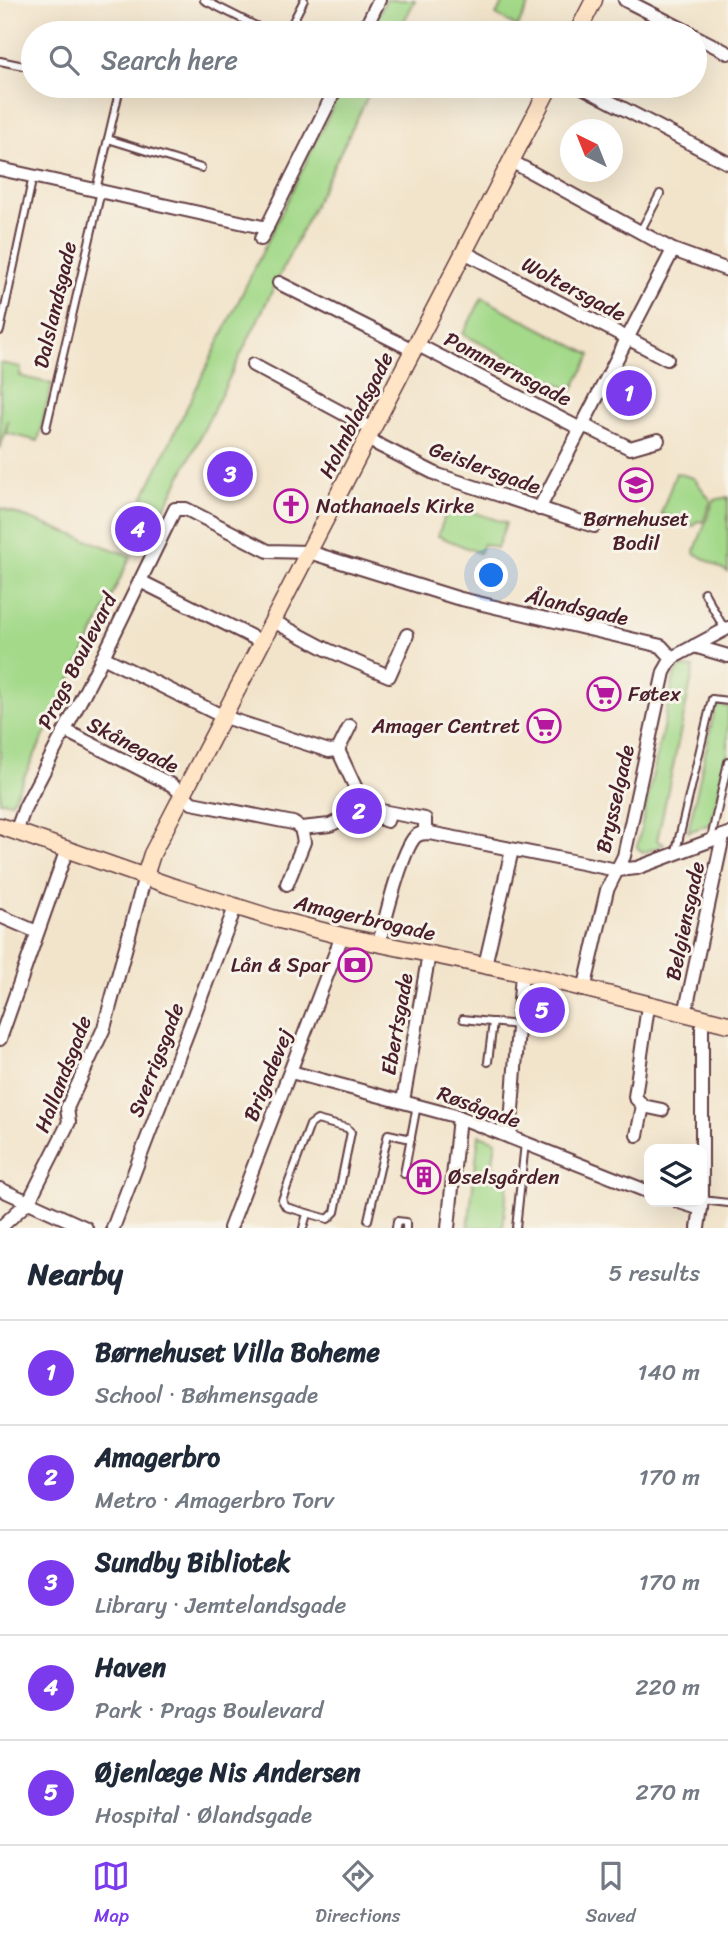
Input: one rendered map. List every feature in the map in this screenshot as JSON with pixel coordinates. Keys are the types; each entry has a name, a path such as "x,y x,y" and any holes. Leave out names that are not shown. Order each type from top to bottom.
{"street":[{"path":"369,21 379,0"},
{"path":"583,21 594,0"},
{"path":"625,0 666,21"},
{"path":"707,42 728,53"},
{"path":"0,169 99,191 264,234 331,98"},
{"name":"Holmbladsgade","path":"145,876 152,854 544,98"},
{"path":"604,98 727,161"},
{"path":"511,161 673,250 728,270"},
{"path":"539,509 673,250"},
{"name":"Woltersgade","path":"464,252 667,359"},
{"name":"Pommernsgade","path":"279,283 630,448 658,440"},
{"name":"Geislersgade","path":"253,365 438,475 594,526"},
{"name":"Ålandsgade","path":"175,509 186,509 268,551 309,552 457,598 661,646 671,658"},
{"name":"Prags Boulevard","path":"8,829 25,807 65,731 175,509"},
{"path":"140,581 262,642"},
{"path":"273,621 328,650 389,676 407,635"},
{"path":"671,658 727,629"},
{"path":"694,646 728,656"},
{"path":"103,657 224,718 329,751 338,750"},
{"name":"Brysselgade","path":"584,990 607,890 624,856 664,672 671,658"},
{"path":"338,750 350,726"},
{"name":"Skånegade","path":"65,731 172,785 192,803 293,823 301,828"},
{"path":"338,750 365,809"},
{"path":"287,884 304,842 301,828 330,825 365,809 425,819 425,832"},
{"name":"Amagerbrogade","path":"8,829 145,876 341,936 522,973 728,1024"},
{"path":"379,943 394,887 408,851 415,837 425,832 617,870 637,868 720,837"},
{"name":"Belgiensgade","path":"685,1014 720,837"},
{"path":"0,1039 67,849"},
{"path":"485,965 512,849"},
{"name":"Hallandsgade","path":"29,1201 69,1122 67,1108 104,1028 145,876"},
{"name":"Sverrigsgade","path":"113,1228 236,905"},
{"path":"0,916 37,932"},
{"name":"Brigadevej","path":"230,1228 341,936"},
{"name":"Ebertsgade","path":"402,1101 429,954"},
{"path":"510,1137 522,973"},
{"path":"648,1006 635,1097 643,1106 662,1110"},
{"path":"702,1018 702,1144"},
{"name":"Røsågade","path":"291,1072 459,1117 644,1190"},
{"path":"637,1135 643,1106"},
{"path":"448,1228 459,1117"},
{"path":"0,1189 86,1228"},
{"path":"0,1228 29,1201"},
{"path":"698,1228 702,1207"}],"lane":[{"path":"204,0 246,21"},
{"path":"293,21 304,0"},
{"path":"0,61 21,65"},
{"name":"Dalslandsgade","path":"46,428 118,98"},
{"path":"108,139 201,168"},
{"path":"0,331 33,176"},
{"path":"640,232 660,194"},
{"path":"704,592 727,629"},
{"path":"676,853 712,699 728,701"},
{"path":"720,837 728,762"},
{"path":"463,1019 518,1025"},
{"path":"488,1062 493,1022"},
{"path":"404,1174 417,1105"},
{"path":"317,1120 347,1128 351,1141 335,1212 328,1219 307,1214 286,1208 282,1200 310,1125 317,1120"},
{"path":"368,1220 388,1134 411,1139"},
{"path":"516,1228 525,1143"},
{"path":"707,1204 728,1203"},
{"path":"303,1228 307,1214"},
{"path":"396,1228 397,1221 406,1222 405,1228"}],"green space":[{"path":"386,0 415,0 404,21 375,21"},
{"path":"505,0 520,0 529,5 520,21 506,21 496,15"},
{"path":"337,98 367,98 174,490 140,550 124,545 123,539"},
{"path":"482,298 591,355 572,391 463,334"},
{"path":"0,363 21,367 20,376 52,384 38,441 6,433 8,420 0,449"},
{"path":"676,473 694,478 711,501 703,522 697,521 694,526 661,514"},
{"path":"728,497 728,572 694,553 714,500"},
{"path":"449,504 506,523 497,548 483,544 479,553 438,536"},
{"path":"0,508 131,556 12,802 0,801"},
{"path":"682,667 694,668 657,841 664,844 643,853 637,847 675,673"},
{"path":"716,704 728,707 728,752 711,824 688,832"},
{"path":"479,1135 496,1141 492,1168 509,1171 503,1228 468,1228"}],"place":[{"name":"Børnehuset Villa Boheme","path":"629,393"},
{"name":"Sundby Bibliotek","path":"230,474"},
{"name":"Børnehuset Bodil","path":"636,485"},
{"name":"Nathanaels Kirke","path":"291,506"},
{"name":"Haven","path":"138,529"},
{"name":"Føtex","path":"604,694"},
{"name":"Amager Centret","path":"544,726"},
{"name":"Amagerbro","path":"359,811"},
{"name":"Lån & Spar","path":"355,965"},
{"name":"Øjenlæge Nis Andersen","path":"542,1010"},
{"name":"Øselsgården","path":"424,1177"}]}
